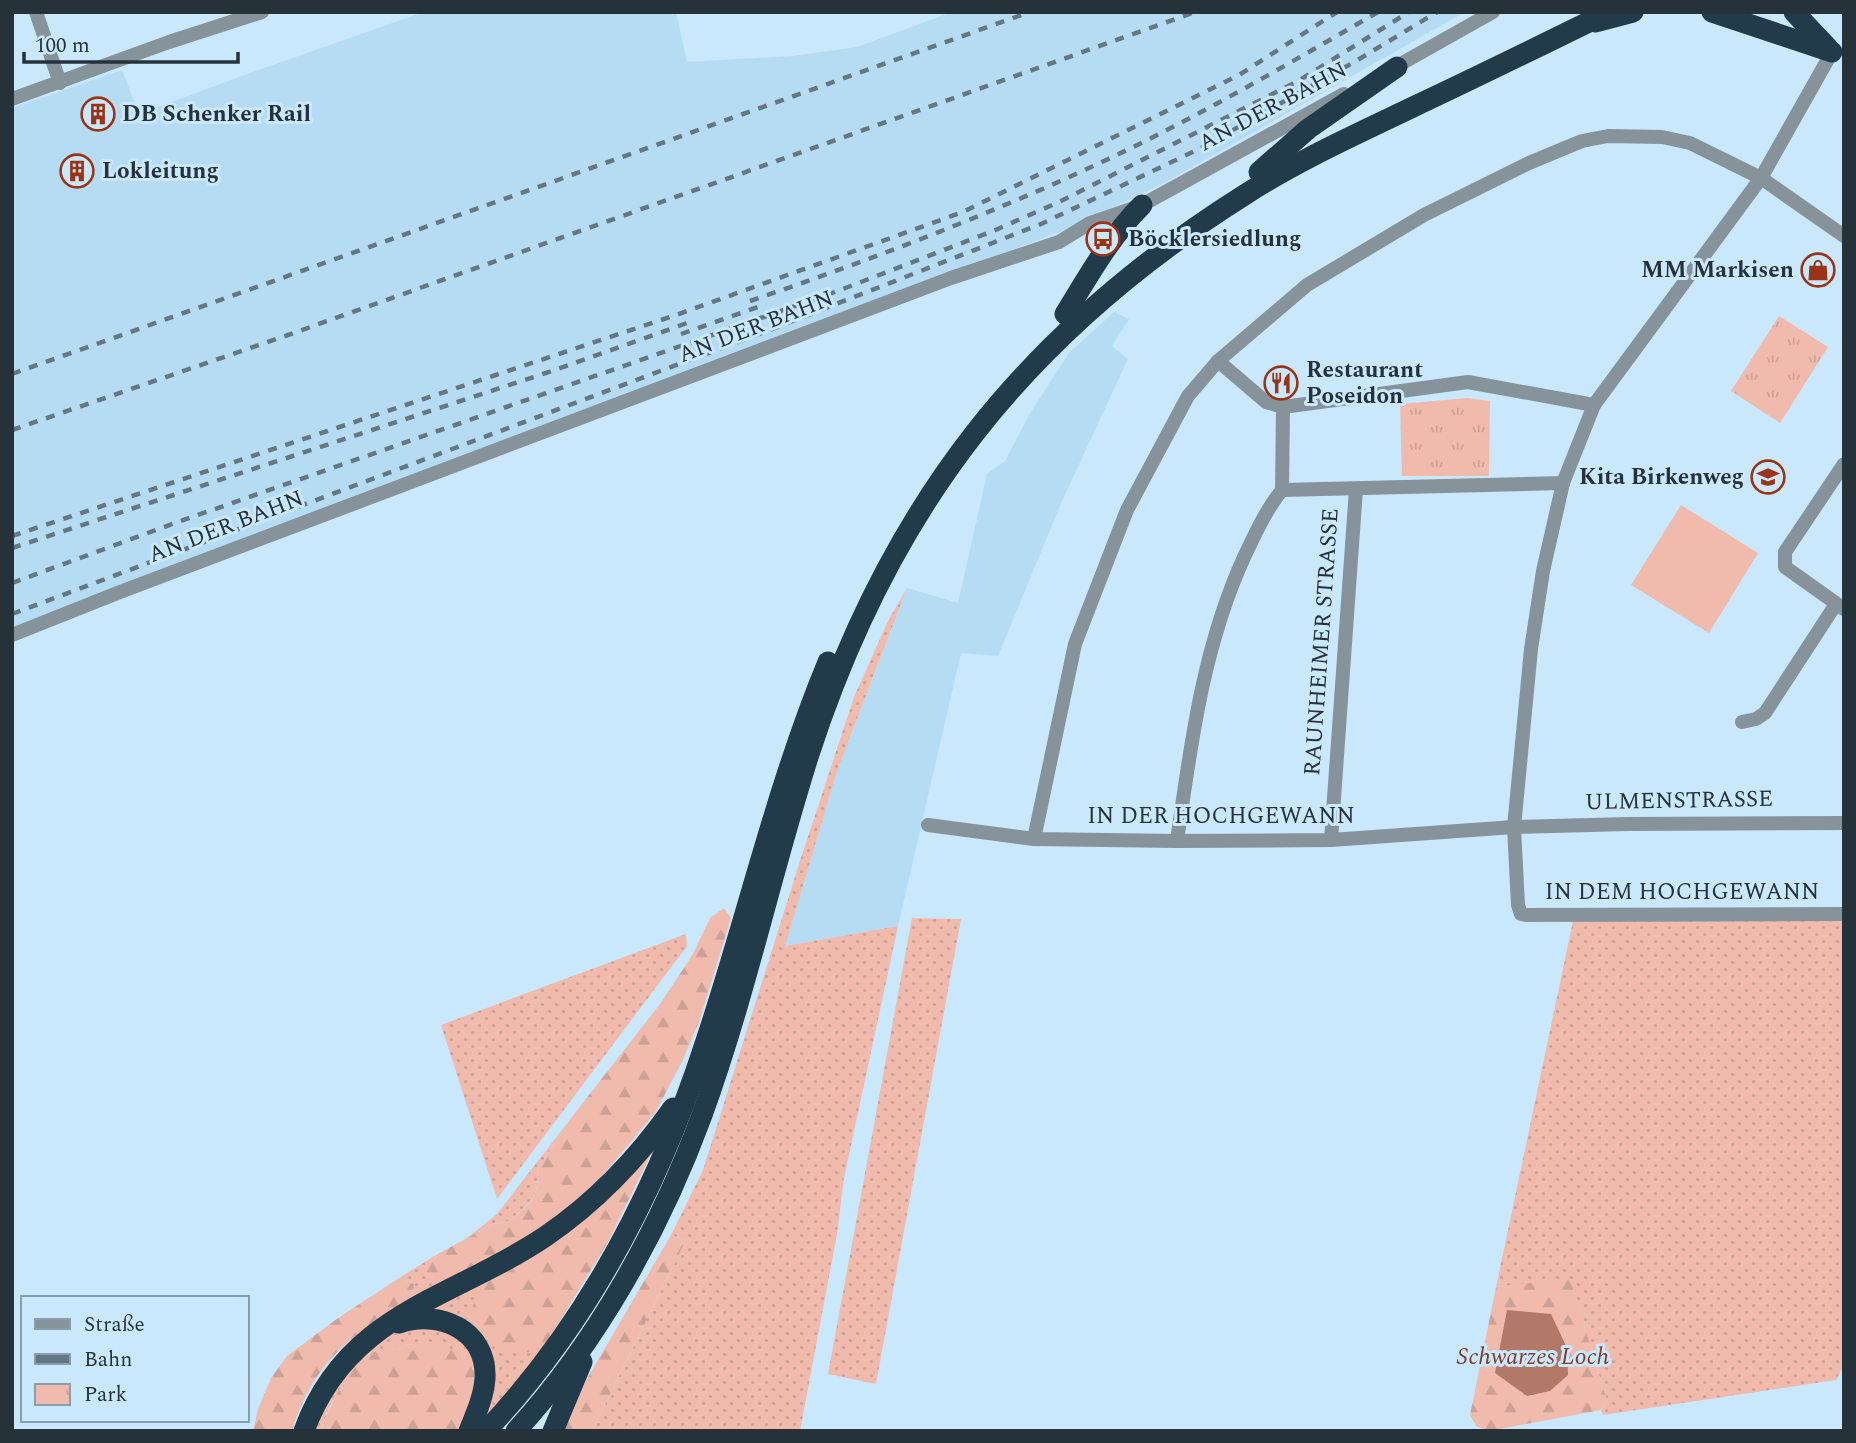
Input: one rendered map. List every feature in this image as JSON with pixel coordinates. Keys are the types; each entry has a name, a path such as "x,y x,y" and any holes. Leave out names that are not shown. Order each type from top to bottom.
{"highway":[{"path":"486,1431 560,1340 594,1290 644,1198 692,1080 815,694 867,576 909,504 957,431 1012,368 1065,314 1172,227 1259,172 1324,136 1578,19 1609,12"},
{"path":"516,1431 568,1367 599,1322 654,1224 678,1174 702,1116 727,1039 809,754 844,660 881,578 929,495 956,456 1015,383 1082,316 1167,247 1249,191 1578,19 1633,12"},
{"path":"1712,12 1832,52"},
{"path":"1794,12 1832,52"},
{"path":"1259,172 1308,130 1397,66"},
{"path":"1065,314 1102,253 1124,223 1142,205"},
{"path":"304,1431 311,1410 332,1374 346,1358 377,1330 416,1306 536,1242 574,1215 606,1189 631,1163 692,1080"},
{"path":"377,1330 411,1318 435,1318 458,1326 473,1340 484,1362 485,1377 469,1431"},
{"path":"553,1431 599,1322"}],"street":[{"path":"36,12 60,83"},
{"path":"12,99 169,42 262,12"},
{"name":"AN DER BAHN","path":"12,635 951,278 1059,242 1090,223 1142,205 1493,12"},
{"path":"1514,827 1531,649 1543,571 1563,483 1594,405 1761,178 1832,52"},
{"path":"1034,839 1075,644 1127,510 1188,396 1218,361 1307,285 1424,215 1529,163 1582,141 1608,136 1662,137 1690,143 1761,178 1844,236"},
{"path":"1218,361 1266,402 1283,407 1468,382 1594,405"},
{"path":"1177,841 1191,737 1216,629 1239,568 1266,511 1282,490 1283,407"},
{"path":"1742,722 1756,719 1765,713 1840,607 1784,567 1786,552 1844,464"},
{"path":"1282,490 1563,483"},
{"name":"RAUNHEIMER STRASSE","path":"1331,840 1356,489"},
{"name":"ULMENSTRASSE","path":"1514,827 1844,823"},
{"name":"IN DER HOCHGEWANN","path":"928,825 1034,839 1177,841 1331,840 1514,827"},
{"name":"IN DEM HOCHGEWANN","path":"1514,827 1518,905 1521,914 1844,914"}],"shaded area":[{"path":"424,12 676,12 687,62 792,56 857,47 952,12 1465,12 1166,182 1070,228 12,630 12,108 122,70 139,114"},
{"path":"1114,312 1129,319 1112,346 1128,359 1062,501 998,656 961,653 898,926 784,946 837,771 907,588 958,603 987,474 1005,461 1029,415 1069,353"}],"green space":[{"path":"1779,316 1828,347 1780,423 1731,391"},
{"path":"1467,398 1490,401 1489,476 1402,476 1400,404"},
{"path":"1681,505 1758,553 1709,633 1631,585"},
{"path":"907,588 837,771 785,946 898,926 844,1178 837,1234 800,1431 592,1431 686,1240 671,1235 703,1170 854,697 888,621"},
{"path":"724,908 731,918 699,1022 683,1060 655,1113 598,1181 550,1222 480,1265 443,1283 432,1282 426,1273 436,1255 493,1224 510,1221 532,1201 539,1183 537,1170 571,1118 660,1004 693,954 710,918"},
{"path":"912,918 961,919 876,1384 828,1374"},
{"path":"1844,919 1844,1365 1836,1380 1603,1415 1601,1410 1607,1401 1570,1279 1496,1287 1573,921"},
{"path":"686,934 687,946 497,1199 441,1025"},
{"path":"571,1118 537,1170 539,1183 532,1200 510,1221 493,1224 466,1239 497,1214"},
{"path":"654,1148 608,1242 546,1344 526,1353 508,1352 491,1345 479,1330 471,1312 478,1291 491,1275"},
{"path":"671,1235 686,1240 592,1431 560,1431 577,1396"},
{"path":"436,1255 426,1274 443,1283 413,1297 414,1284 399,1278"},
{"path":"491,1275 546,1344 525,1373 478,1426 485,1347 421,1313"},
{"path":"399,1278 414,1284 413,1297 371,1324 338,1351 312,1384 292,1431 253,1431 258,1409 271,1378 287,1356"},
{"path":"1570,1278 1607,1401 1601,1410 1489,1431 1476,1426 1470,1415 1496,1287"},
{"path":"421,1326 456,1337 467,1348 475,1367 410,1344 369,1354 352,1371 331,1404 320,1431 311,1431 315,1419 359,1352 399,1329"},
{"path":"434,1343 464,1355 475,1367 473,1399 460,1431 320,1431 340,1388 362,1360 385,1349"}],"water":[{"name":"Schwarzes Loch","path":"1507,1310 1551,1314 1567,1348 1568,1375 1550,1391 1527,1396 1495,1373"}],"railway":[{"path":"12,374 1030,12"},
{"path":"12,430 288,335 1195,12"},
{"path":"12,536 676,315 963,212 1239,75 1337,12"},
{"path":"750,301 929,236 1104,161 1208,108 1378,12"},
{"path":"12,583 175,523 835,292 993,231 1059,202 1298,81 1409,12"},
{"path":"12,614 767,331 1041,224 1199,149 1437,12"},
{"path":"681,334 766,304"},
{"path":"12,548 549,372 690,322"}],"place":[{"name":"DB Schenker Rail","path":"98,114"},
{"name":"Lokleitung","path":"77,171"},
{"name":"Böcklersiedlung","path":"1103,239"},
{"name":"MM Markisen","path":"1818,270"},
{"name":"Restaurant Poseidon","path":"1281,383"},
{"name":"Kita Birkenweg","path":"1768,477"}]}
